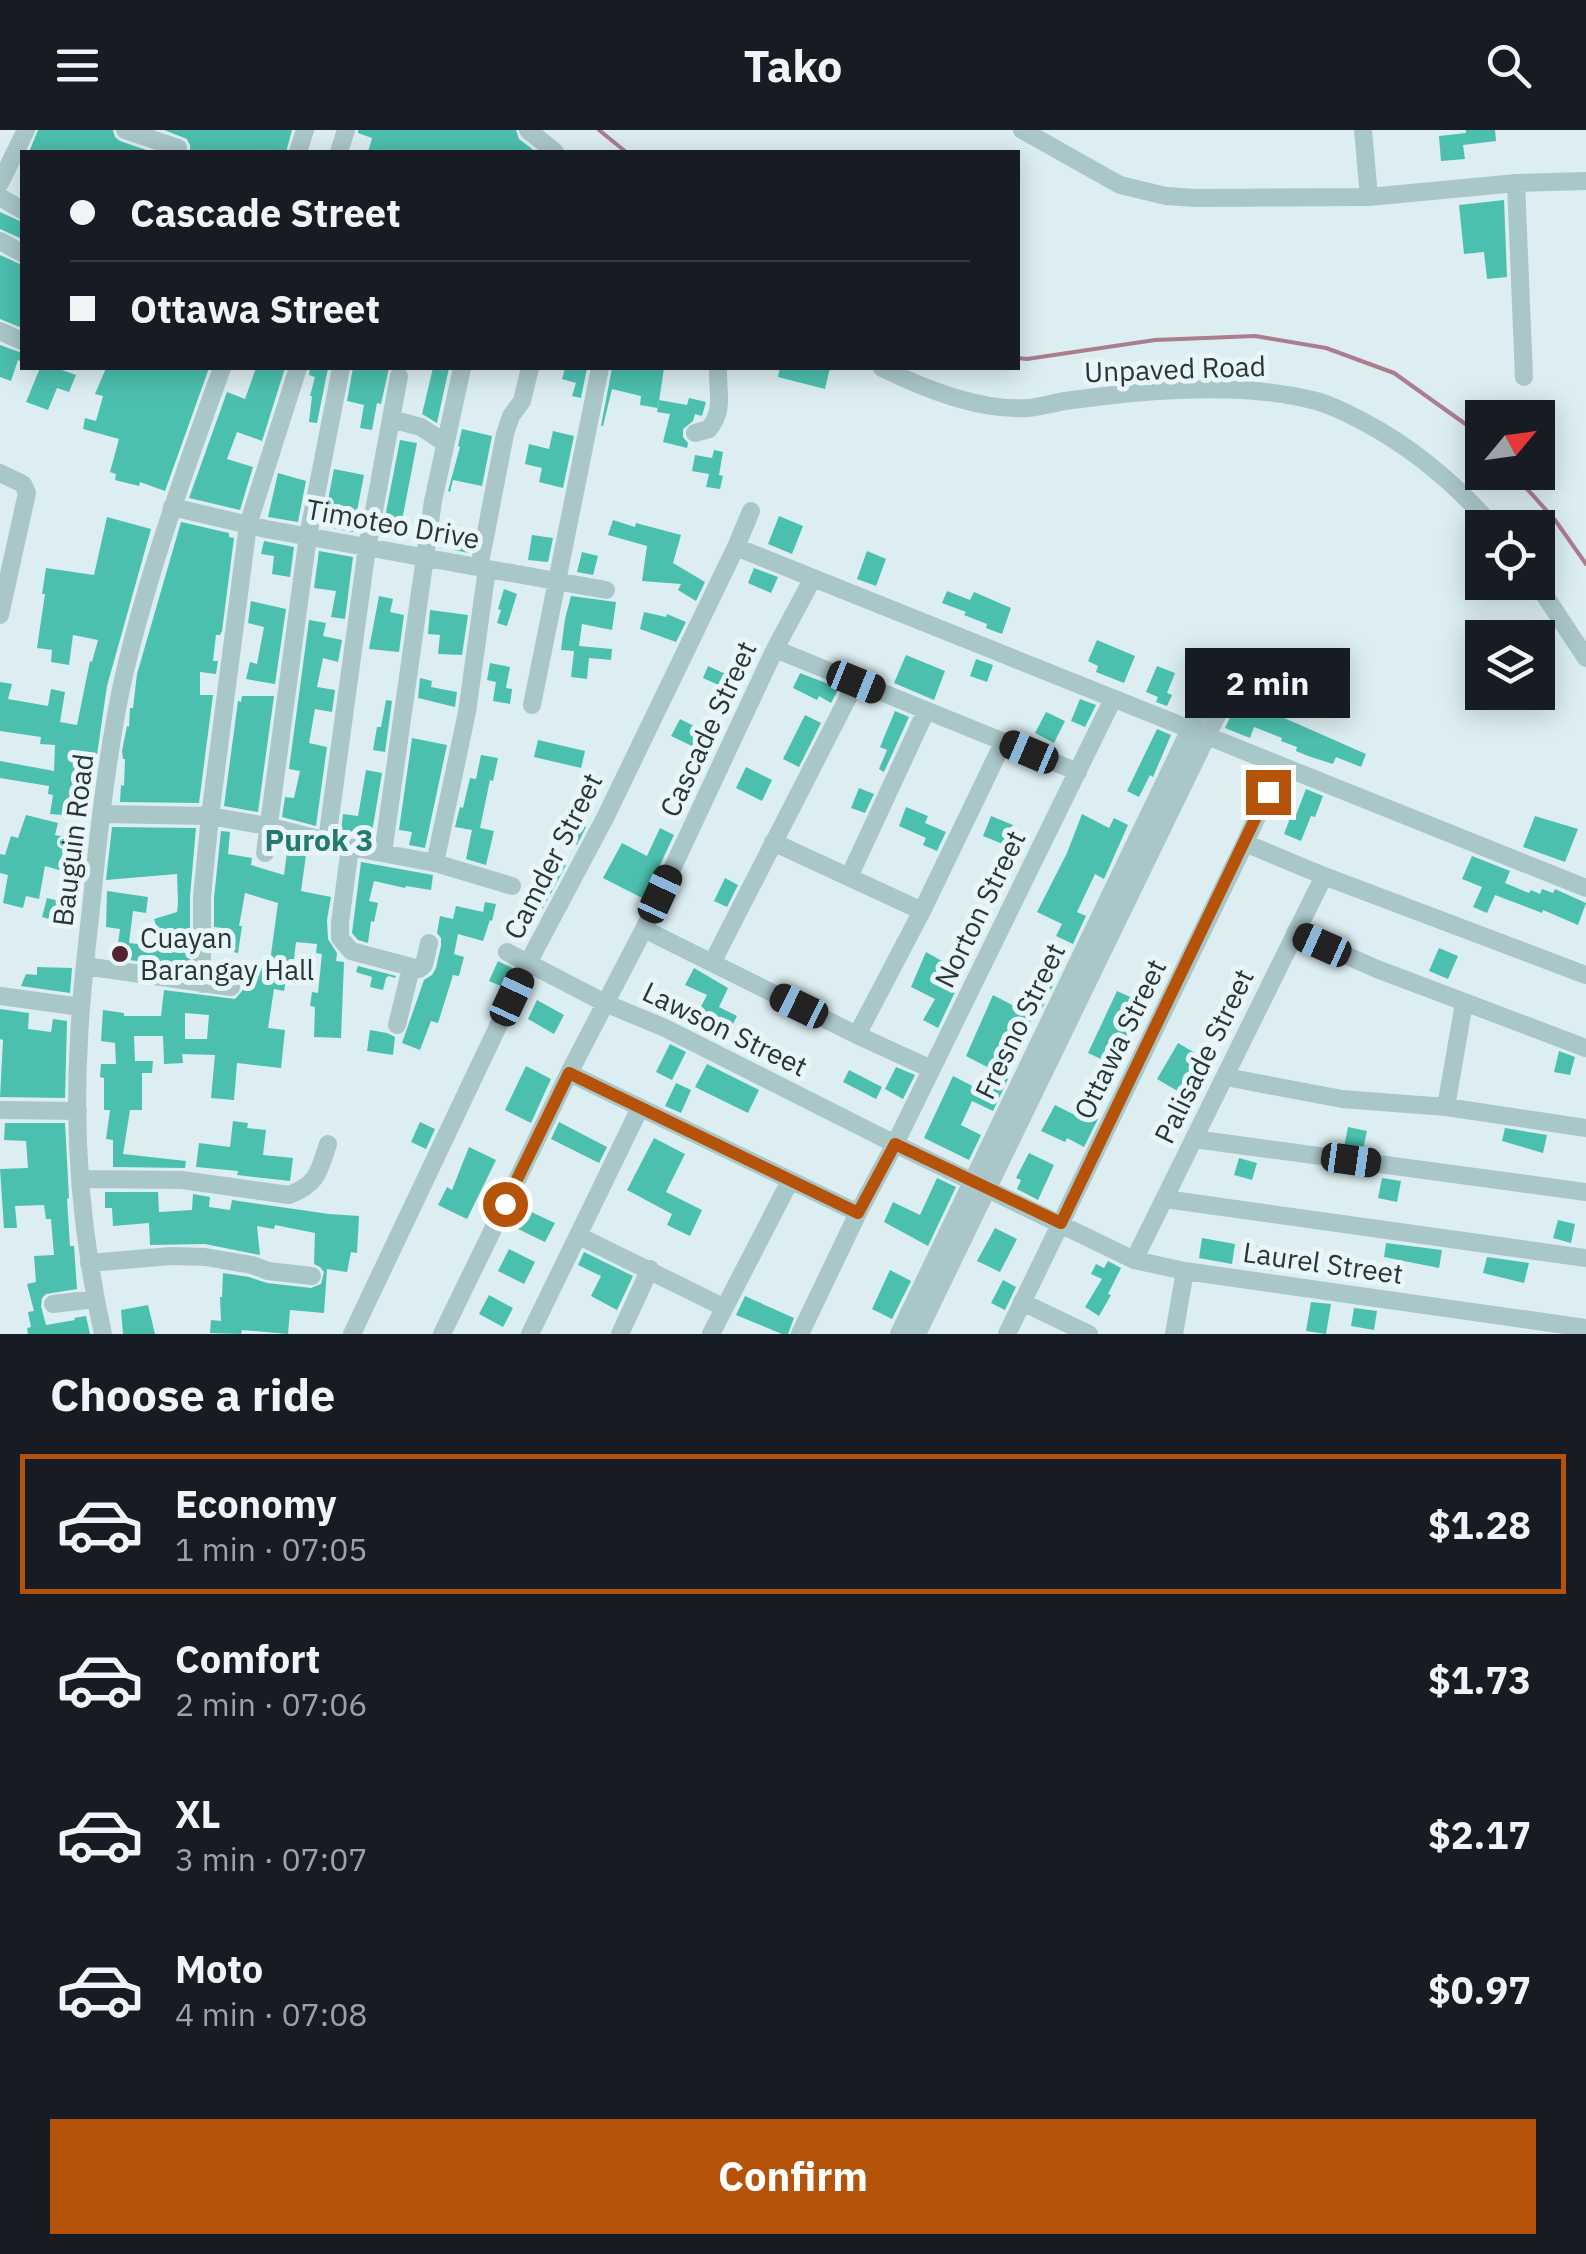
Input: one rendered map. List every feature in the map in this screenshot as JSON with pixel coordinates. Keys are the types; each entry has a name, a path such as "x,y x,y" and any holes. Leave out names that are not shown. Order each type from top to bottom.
{"street":[{"path":"125,130 178,148"},
{"path":"528,130 548,150"},
{"path":"1022,130 1104,178 1142,191 1196,198 1369,197 1586,181"},
{"path":"1363,130 1369,197"},
{"path":"0,183 18,161"},
{"path":"1516,184 1524,377"},
{"name":"Bauguin Road","path":"104,1334 89,1263 78,1111 81,1006 101,814 125,672 172,507 221,370"},
{"path":"202,984 202,898 210,816 248,525 297,370"},
{"path":"265,853 308,536 342,370"},
{"path":"382,853 424,558 462,370"},
{"path":"435,863 467,712 483,568 505,434 522,401 530,370"},
{"path":"532,705 600,370"},
{"path":"695,433 710,429 719,413 718,370"},
{"name":"Unpaved Road","path":"886,370 970,400 1012,408 1137,393 1217,390 1280,393 1319,401 1393,438 1426,460 1478,510"},
{"path":"327,840 367,548 399,376"},
{"path":"391,419 421,427 445,443"},
{"path":"0,473 26,489 8,542 1,608"},
{"name":"Timoteo Drive","path":"172,507 367,548 606,590"},
{"name":"Camder Street","path":"352,1334 528,963 605,818 752,511"},
{"path":"736,547 1586,888"},
{"name":"Cascade Street","path":"442,1334 813,578"},
{"path":"1548,600 1586,658"},
{"path":"775,649 1078,772"},
{"path":"712,963 856,682"},
{"name":"Fresno Street","path":"898,1334 980,1184 1215,698"},
{"name":"Norton Street","path":"800,1334 1113,699"},
{"path":"848,876 926,710"},
{"path":"857,1035 922,912 1004,741"},
{"name":"Ottawa Street","path":"1006,1334 1280,766"},
{"path":"101,814 210,816 435,863 512,886"},
{"path":"773,842 922,912"},
{"path":"1246,843 1586,975"},
{"path":"350,847 340,938 351,950 412,968 424,965 429,944"},
{"name":"Palisade Street","path":"1134,1260 1324,876"},
{"path":"644,929 931,1069"},
{"path":"1295,932 1464,1004 1586,1048"},
{"name":"Lawson Street","path":"507,952 1061,1223"},
{"path":"85,966 230,988"},
{"path":"397,1025 412,968"},
{"path":"0,996 81,1006"},
{"path":"1446,1107 1464,1004"},
{"path":"569,1073 858,1213"},
{"path":"1226,1077 1342,1099 1446,1107 1586,1128"},
{"path":"530,1334 640,1108"},
{"path":"0,1110 78,1111"},
{"path":"1194,1139 1586,1192"},
{"path":"82,1179 182,1180 289,1194 302,1190 316,1178 328,1144"},
{"path":"711,1334 790,1181"},
{"name":"Fresno Street","path":"917,1334 980,1184"},
{"path":"1166,1199 1586,1258"},
{"name":"Laurel Street","path":"1061,1223 1134,1260 1185,1271 1586,1328"},
{"path":"579,1236 724,1307"},
{"path":"89,1263 206,1257 312,1276"},
{"path":"620,1334 650,1270"},
{"path":"1174,1334 1185,1271"},
{"path":"52,1304 96,1299"},
{"path":"1022,1302 1089,1334"}],"building":[{"path":"38,130 113,130 120,141 146,150 30,150"},
{"path":"164,130 292,130 287,150 190,150 187,139"},
{"path":"516,130 519,139 533,150 369,150 372,138 358,133"},
{"path":"1466,130 1495,130 1496,141 1463,145 1465,159 1441,161 1439,136"},
{"path":"1504,200 1507,277 1487,279 1484,252 1464,254 1459,205"},
{"path":"0,212 20,221 20,238 0,229"},
{"path":"0,255 20,264 20,327 0,319"},
{"path":"0,345 20,352 20,361 11,381 0,377"},
{"path":"39,370 62,370 76,375 69,392 57,388 48,410 26,402"},
{"path":"105,370 208,370 165,491 140,482 139,486 115,480 116,474 110,472 119,439 83,429 85,418 96,421 103,396 95,394"},
{"path":"255,370 284,370 262,441 237,432 227,459 253,467 240,510 189,498 227,392 245,399"},
{"path":"310,370 328,370 317,423 309,422 315,377 309,375"},
{"path":"353,370 389,370 372,430 360,428 364,405 347,401"},
{"path":"433,370 449,370 437,423 422,414"},
{"path":"564,370 587,370 581,398 572,396 576,383 562,379"},
{"path":"612,370 664,370 658,408 640,405 641,396 612,389 601,426"},
{"path":"780,370 830,370 825,389 778,377"},
{"path":"689,398 706,402 702,416 695,414 683,429 687,448 663,442 670,414 657,412 659,400 687,405"},
{"path":"462,429 492,436 482,486 453,480 450,492 448,491"},
{"path":"553,431 574,436 563,488 539,482 542,468 525,464 529,444 549,449"},
{"path":"400,440 417,443 399,536 382,533"},
{"path":"714,450 723,452 720,489 706,487 709,474 692,471 695,455 712,458"},
{"path":"334,469 364,475 353,532 323,526"},
{"path":"278,473 306,481 298,522 268,517"},
{"path":"779,516 803,526 792,554 768,544"},
{"path":"107,517 151,529 107,686 88,817 50,814 53,795 48,794 49,786 0,778 0,761 54,771 55,745 40,744 41,737 0,731 0,682 12,684 8,699 48,706 51,689 65,692 60,722 77,725 98,640 73,635 69,665 51,662 52,650 37,648 42,594 46,568 94,575"},
{"path":"613,520 681,535 673,563 705,582 696,601 678,590 681,584 642,581 647,546 608,535"},
{"path":"181,522 229,533 234,538 222,631 216,635 216,674 200,672 200,695 213,695 199,803 120,802 121,785 124,786 122,751 137,674"},
{"path":"457,530 473,533 469,553 453,550"},
{"path":"532,535 553,538 548,562 528,560"},
{"path":"264,541 294,547 290,577 272,574 274,556 261,554"},
{"path":"319,551 353,557 345,619 331,617 336,591 314,588"},
{"path":"867,551 886,559 876,586 857,579"},
{"path":"582,552 598,556 593,575 577,572"},
{"path":"754,568 778,577 771,593 748,583"},
{"path":"504,589 517,594 507,626 497,623"},
{"path":"947,591 970,600 974,592 1011,608 1002,634 964,615 966,612 942,603"},
{"path":"379,596 393,599 390,612 404,615 399,652 369,649"},
{"path":"571,596 616,602 612,630 582,624 579,646 612,649 611,660 589,658 587,679 571,677 574,651 561,650"},
{"path":"251,601 286,609 275,684 246,679 250,662 257,664 264,627 248,623"},
{"path":"430,610 468,615 462,655 438,654 440,635 428,634"},
{"path":"644,612 666,617 667,614 686,622 676,642 640,629"},
{"path":"309,620 326,623 323,636 342,640 338,662 323,658 317,687 335,690 332,712 315,709 309,743 327,747 316,826 282,817 285,797 294,798 300,771 289,769"},
{"path":"1097,640 1135,656 1124,683 1096,672 1098,666 1088,661"},
{"path":"906,655 945,671 934,700 894,683"},
{"path":"976,659 993,665 987,682 970,676"},
{"path":"490,663 510,667 506,688 512,689 510,704 493,701 496,682 487,680"},
{"path":"708,666 730,676 725,688 703,678"},
{"path":"1157,666 1175,673 1167,693 1172,695 1167,706 1146,692"},
{"path":"800,673 839,688 831,703 793,688"},
{"path":"420,678 432,681 431,687 457,692 455,707 418,698"},
{"path":"242,696 274,696 258,812 224,806 238,701"},
{"path":"1239,698 1366,754 1361,767 1336,757 1333,764 1308,756 1281,741 1282,738 1254,727 1250,738 1225,728"},
{"path":"1080,699 1096,705 1085,727 1071,721"},
{"path":"386,700 392,701 385,752 373,750"},
{"path":"895,711 909,717 884,772 879,769 887,750 880,747"},
{"path":"1046,712 1065,721 1054,743 1035,733"},
{"path":"805,715 821,723 799,767 783,759"},
{"path":"680,719 702,730 694,747 671,736"},
{"path":"1157,729 1171,735 1153,777 1150,775 1139,797 1127,791"},
{"path":"412,738 447,745 425,848 409,845 412,832 399,830"},
{"path":"538,740 585,751 581,768 534,757"},
{"path":"481,755 498,758 480,828 494,831 486,865 466,859 472,830 455,827 470,778 476,779"},
{"path":"746,767 772,780 762,801 736,788"},
{"path":"366,770 382,773 371,838 341,832 343,814 358,816"},
{"path":"859,788 874,794 865,813 851,808"},
{"path":"1306,789 1323,796 1301,841 1284,834"},
{"path":"906,807 928,816 925,823 946,832 937,851 923,845 926,838 899,826"},
{"path":"1082,814 1109,828 1114,818 1128,825 1104,879 1095,874 1077,912 1086,916 1073,944 1056,936 1062,924 1037,912"},
{"path":"26,815 58,823 55,835 85,841 84,855 66,851 62,871 45,866 39,899 26,896 23,908 3,903 8,875 0,873 0,854 5,855 11,836 18,838"},
{"path":"991,816 1013,825 1005,845 983,836"},
{"path":"1535,816 1578,829 1565,862 1523,847"},
{"path":"567,818 586,827 577,845 559,836"},
{"path":"112,827 196,828 190,896 190,966 116,958 120,929 106,927 107,891 148,897 146,913 133,911 129,943 163,947 154,919 177,912 178,903 177,874 106,880"},
{"path":"660,828 674,835 644,899 603,878 622,843 647,856"},
{"path":"221,831 230,832 228,854 252,858 251,865 284,875 287,852 306,855 301,891 331,897 328,939 337,953 336,961 344,962 341,1038 314,1037 315,1007 310,1006 312,992 318,993 322,954 316,953 317,944 296,942 284,991 274,989 268,1028 285,1030 281,1068 237,1063 234,1100 211,1098 215,1055 182,1054 183,1063 164,1064 163,1036 134,1036 135,1061 153,1061 152,1073 142,1073 142,1110 130,1110 123,1154 186,1161 185,1168 113,1167 113,1140 106,1139 110,1110 104,1110 104,1078 100,1077 101,1064 116,1064 115,1043 101,1041 103,1010 124,1016 161,1016 164,990 235,999 243,990 238,977 240,964 269,969 278,903 245,893 238,953 219,949 223,928 214,927","holes":["185,1013 209,1015 207,1039 185,1039"]},
{"path":"549,856 566,865 534,925 520,918"},
{"path":"1472,856 1510,871 1505,883 1529,893 1531,890 1540,894 1542,889 1553,893 1555,889 1586,903 1578,925 1495,895 1487,913 1473,907 1482,887 1462,879"},
{"path":"361,862 433,875 431,890 374,881 369,901 378,903 368,943 352,933"},
{"path":"725,878 738,885 727,907 714,901"},
{"path":"47,898 68,903 62,923 42,917"},
{"path":"485,902 496,904 483,941 458,934 454,954 464,957 459,976 453,975 438,1023 431,1021 420,1050 402,1043 424,980 436,968 441,946 437,933 440,916 453,919 456,906 483,912"},
{"path":"1439,948 1458,956 1448,979 1429,971"},
{"path":"926,952 949,965 939,984 955,992 938,1028 923,1020 935,999 911,987"},
{"path":"498,961 512,968 503,987 489,981"},
{"path":"358,966 396,976 386,978 383,990 370,987 372,977 356,972"},
{"path":"37,967 72,968 70,993 21,986 26,974 37,975"},
{"path":"694,968 728,988 719,1007 737,1016 727,1036 694,1020 707,995 685,985"},
{"path":"1039,970 1056,979 1003,1076 1008,1079 993,1111 972,1101 961,1125 981,1135 969,1160 924,1138 953,1076 982,1091 993,1070 966,1056 993,995 1020,1009"},
{"path":"1117,991 1146,1004 1118,1067 1088,1053"},
{"path":"537,1000 564,1015 554,1034 528,1019"},
{"path":"0,1009 29,1013 28,1029 51,1032 53,1019 67,1021 65,1098 0,1097"},
{"path":"370,1030 395,1037 393,1055 367,1051"},
{"path":"1178,1043 1207,1060 1186,1096 1157,1079"},
{"path":"670,1044 686,1052 672,1080 656,1072"},
{"path":"1559,1051 1575,1057 1570,1075 1554,1072"},
{"path":"707,1064 759,1090 748,1113 695,1087"},
{"path":"526,1066 551,1079 531,1123 505,1110"},
{"path":"896,1067 915,1075 903,1099 885,1089"},
{"path":"849,1070 882,1087 876,1099 843,1082"},
{"path":"676,1083 691,1090 681,1113 665,1106"},
{"path":"1055,1105 1079,1117 1082,1111 1098,1119 1084,1147 1041,1131"},
{"path":"233,1121 248,1123 247,1128 266,1130 263,1155 293,1158 290,1181 196,1167 199,1143 230,1147"},
{"path":"420,1122 435,1129 426,1149 411,1142"},
{"path":"559,1122 607,1147 599,1163 551,1139"},
{"path":"5,1123 65,1123 70,1246 74,1246 77,1289 46,1294 41,1306 46,1325 86,1316 90,1334 28,1334 28,1312 34,1311 27,1284 36,1282 34,1256 54,1255 51,1219 46,1219 44,1205 15,1206 17,1228 4,1228 0,1169 28,1168 26,1141 4,1140"},
{"path":"1348,1127 1367,1131 1363,1149 1344,1147"},
{"path":"1505,1128 1547,1135 1543,1153 1502,1141"},
{"path":"654,1138 685,1154 666,1192 702,1210 690,1236 667,1225 672,1214 627,1190"},
{"path":"469,1147 496,1160 467,1219 438,1205 447,1187 452,1190"},
{"path":"1029,1153 1054,1165 1038,1200 1017,1189 1021,1180 1016,1178"},
{"path":"1239,1158 1257,1163 1252,1180 1234,1175"},
{"path":"937,1178 956,1187 928,1246 884,1222 893,1202 920,1215"},
{"path":"1382,1178 1401,1181 1397,1202 1378,1198"},
{"path":"105,1192 158,1192 159,1212 192,1210 193,1194 210,1197 209,1207 230,1210 232,1200 359,1216 357,1253 351,1252 347,1272 327,1269 324,1313 290,1310 288,1334 242,1330 241,1334 210,1333 211,1320 221,1321 223,1273 311,1288 321,1284 324,1272 314,1264 315,1233 275,1225 274,1229 257,1226 260,1255 205,1244 150,1245 149,1223 113,1226 112,1208 105,1208"},
{"path":"527,1210 555,1223 545,1242 518,1229"},
{"path":"1558,1220 1575,1224 1571,1243 1553,1238"},
{"path":"995,1228 1017,1239 1000,1272 977,1261"},
{"path":"1202,1238 1235,1244 1232,1264 1199,1258"},
{"path":"1386,1243 1442,1250 1439,1268 1384,1257"},
{"path":"1257,1246 1278,1249 1274,1271 1254,1268"},
{"path":"509,1249 535,1262 524,1284 498,1271"},
{"path":"584,1252 633,1276 617,1310 591,1296 601,1276 578,1265"},
{"path":"1487,1257 1529,1263 1524,1283 1483,1273"},
{"path":"1108,1261 1121,1268 1099,1316 1085,1307 1102,1279 1091,1274 1096,1264 1104,1268"},
{"path":"890,1270 911,1281 892,1319 872,1309"},
{"path":"1003,1280 1016,1287 1005,1310 991,1303"},
{"path":"489,1295 513,1308 503,1327 479,1314"},
{"path":"745,1296 794,1318 788,1334 736,1315"},
{"path":"1311,1302 1331,1304 1326,1334 1306,1331"},
{"path":"148,1305 155,1334 123,1334 121,1310"},
{"path":"1354,1308 1377,1311 1374,1330 1351,1326"}],"waterway":[{"path":"599,130 624,150"},
{"path":"1020,358 1155,340 1255,336 1326,348 1394,373 1465,424"},
{"path":"1528,490 1586,564"}],"place":[{"name":"Cuayan Barangay Hall","path":"120,954"}],"district":[{"name":"Purok 3","path":"319,841"}],"route":[{"path":"505,1204 569,1073 858,1213 895,1144 1061,1223 1268,792"}]}
